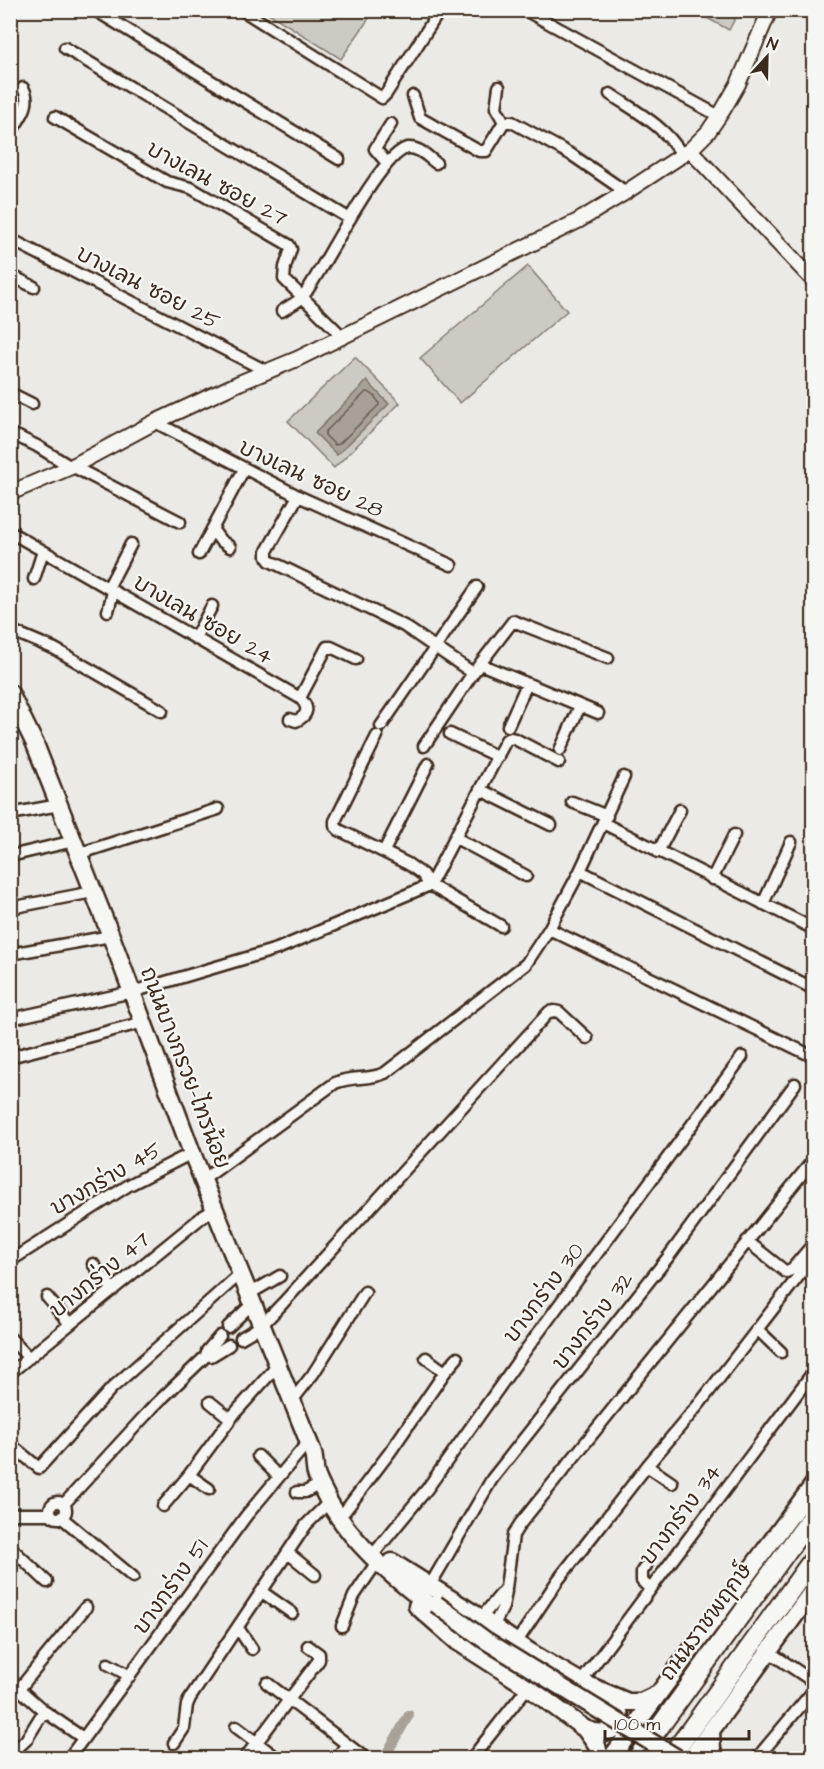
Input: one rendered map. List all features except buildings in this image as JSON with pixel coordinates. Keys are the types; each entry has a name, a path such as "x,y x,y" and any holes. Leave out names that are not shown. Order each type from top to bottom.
{"main road":[{"name":"ถนนบางกรวย-ไทรน้อย","path":"10,693 35,744 76,847 192,1153 316,1459 315,1469 329,1502 363,1547 482,1645 668,1758"},
{"name":"ถนนบางกรวย-ไทรน้อย","path":"316,1459 323,1465 345,1511 380,1560"},
{"path":"611,1758 813,1484"},
{"name":"ถนนราชพฤกษ์","path":"637,1758 808,1522 813,1506"},
{"path":"668,1758 813,1558"},
{"path":"380,1560 487,1622 516,1643 580,1682 628,1702 641,1702 661,1693"},
{"path":"380,1560 392,1580 412,1602 459,1642 528,1687 585,1729 597,1746 600,1758"},
{"path":"691,1758 813,1589"},
{"name":"ถนนบางกรวย-ไทรน้อย","path":"435,1606 485,1640 677,1758"},
{"path":"585,1729 602,1734 609,1733 617,1726 620,1718 619,1709 616,1703 600,1691"},
{"path":"711,1731 715,1758"}],"street":[{"path":"95,10 339,159"},
{"path":"242,10 382,98 440,10"},
{"path":"525,10 719,116"},
{"path":"10,493 71,467 155,423 239,383 268,372 578,221 626,192 686,153 708,132 738,84 770,10"},
{"path":"65,48 350,219"},
{"path":"499,87 496,108 504,122"},
{"path":"10,134 27,106 27,96 23,88"},
{"path":"610,94 659,126 813,281"},
{"path":"413,96 420,118 482,152 486,151 504,122"},
{"name":"บางเลน ซอย 27","path":"55,117 167,182 190,188 289,245 291,249 284,279 342,336"},
{"path":"504,122 512,122 521,126 572,155 626,192"},
{"path":"387,163 375,149 391,123"},
{"path":"282,311 303,297 387,163 401,151 409,148 416,149 436,163"},
{"name":"บางเลน ซอย 25","path":"10,239 268,372"},
{"path":"10,275 34,287"},
{"path":"10,393 33,404"},
{"name":"บางเลน ซอย 28","path":"155,423 298,496 451,565"},
{"path":"10,432 71,467 180,522"},
{"path":"199,554 244,469"},
{"path":"298,496 267,551 270,561 404,626 473,673"},
{"path":"212,529 220,540 230,547"},
{"name":"บางเลน ซอย 24","path":"10,532 300,698"},
{"path":"108,611 110,590 131,544"},
{"path":"34,579 43,551"},
{"path":"477,586 379,731 335,821 335,826 415,868 430,885 501,927"},
{"path":"195,638 212,606"},
{"path":"424,746 473,673 513,621 608,658"},
{"path":"10,630 55,649 162,711"},
{"path":"290,719 296,721 305,714 306,704 300,698 327,647 356,659"},
{"path":"480,664 598,713"},
{"path":"508,726 527,684"},
{"path":"560,750 580,706"},
{"path":"450,734 498,757"},
{"path":"10,1019 132,992 277,949 430,885 506,740 511,738 559,762"},
{"path":"384,851 428,764"},
{"path":"204,1179 335,1083 350,1078 368,1078 385,1073 526,964 549,929 580,871 624,777"},
{"path":"481,790 551,825"},
{"path":"572,802 658,852 813,929"},
{"path":"10,813 59,805"},
{"path":"10,856 76,847 218,808"},
{"path":"658,852 680,810"},
{"path":"712,879 734,835"},
{"path":"456,838 526,876"},
{"path":"763,904 791,842"},
{"path":"580,871 813,989"},
{"path":"10,908 93,892"},
{"path":"549,929 813,1057"},
{"path":"10,954 111,936"},
{"path":"241,1338 261,1326 549,1012 559,1012 587,1038"},
{"path":"10,1057 144,1022"},
{"name":"บางกร่าง 30","path":"342,1626 354,1596 427,1489 525,1351 742,1057"},
{"name":"บางกร่าง 32","path":"429,1587 492,1479 669,1256 795,1084"},
{"name":"บางกร่าง 45","path":"10,1261 129,1185 192,1153"},
{"path":"487,1622 506,1588 513,1535 516,1529 813,1160"},
{"name":"บางกร่าง 47","path":"10,1373 202,1217 215,1209"},
{"path":"747,1241 786,1272 791,1270 813,1243"},
{"path":"93,1264 112,1290"},
{"path":"516,1643 558,1580 808,1264"},
{"path":"10,1444 39,1468 112,1388 240,1274"},
{"path":"133,1577 50,1510 54,1503 64,1504 153,1407 207,1355 207,1351 250,1299 280,1276"},
{"path":"292,1401 365,1292"},
{"path":"47,1297 70,1324"},
{"path":"757,1329 781,1353"},
{"path":"10,1338 28,1358"},
{"path":"207,1355 211,1356 229,1345"},
{"path":"426,1358 445,1372"},
{"path":"345,1511 457,1358"},
{"path":"163,1506 231,1419 278,1365"},
{"name":"บางกร่าง 34","path":"580,1682 813,1371"},
{"path":"210,1402 231,1419"},
{"name":"บางกร่าง 51","path":"69,1758 278,1476 309,1441"},
{"path":"258,1456 278,1476"},
{"path":"647,1466 672,1483"},
{"path":"189,1475 209,1489"},
{"path":"297,1492 305,1492 321,1484"},
{"path":"174,1743 184,1728 190,1698 312,1518 329,1502"},
{"path":"10,1514 56,1516"},
{"path":"10,1547 47,1582"},
{"path":"288,1553 315,1575"},
{"path":"645,1566 642,1570 642,1581 650,1589"},
{"path":"262,1592 292,1612"},
{"path":"20,1688 86,1607"},
{"path":"238,1628 252,1649"},
{"path":"246,1758 320,1657 308,1646"},
{"path":"769,1652 813,1682"},
{"path":"108,1664 130,1676"},
{"path":"10,1681 45,1712 83,1738"},
{"path":"267,1683 366,1758"},
{"path":"472,1758 528,1687"},
{"path":"757,1758 813,1690"},
{"path":"10,1755 26,1740 45,1712"},
{"path":"236,1727 277,1758"},
{"path":"337,1758 347,1744"}],"shaded area":[{"path":"265,11 374,11 341,59"},
{"path":"694,11 739,11 729,30"},
{"path":"528,266 567,311 460,403 420,358"},
{"path":"355,357 400,403 334,468 288,421"}],"water":[{"path":"367,381 389,404 337,455 315,433"}],"waterway":[{"path":"384,1758 409,1715"}]}
